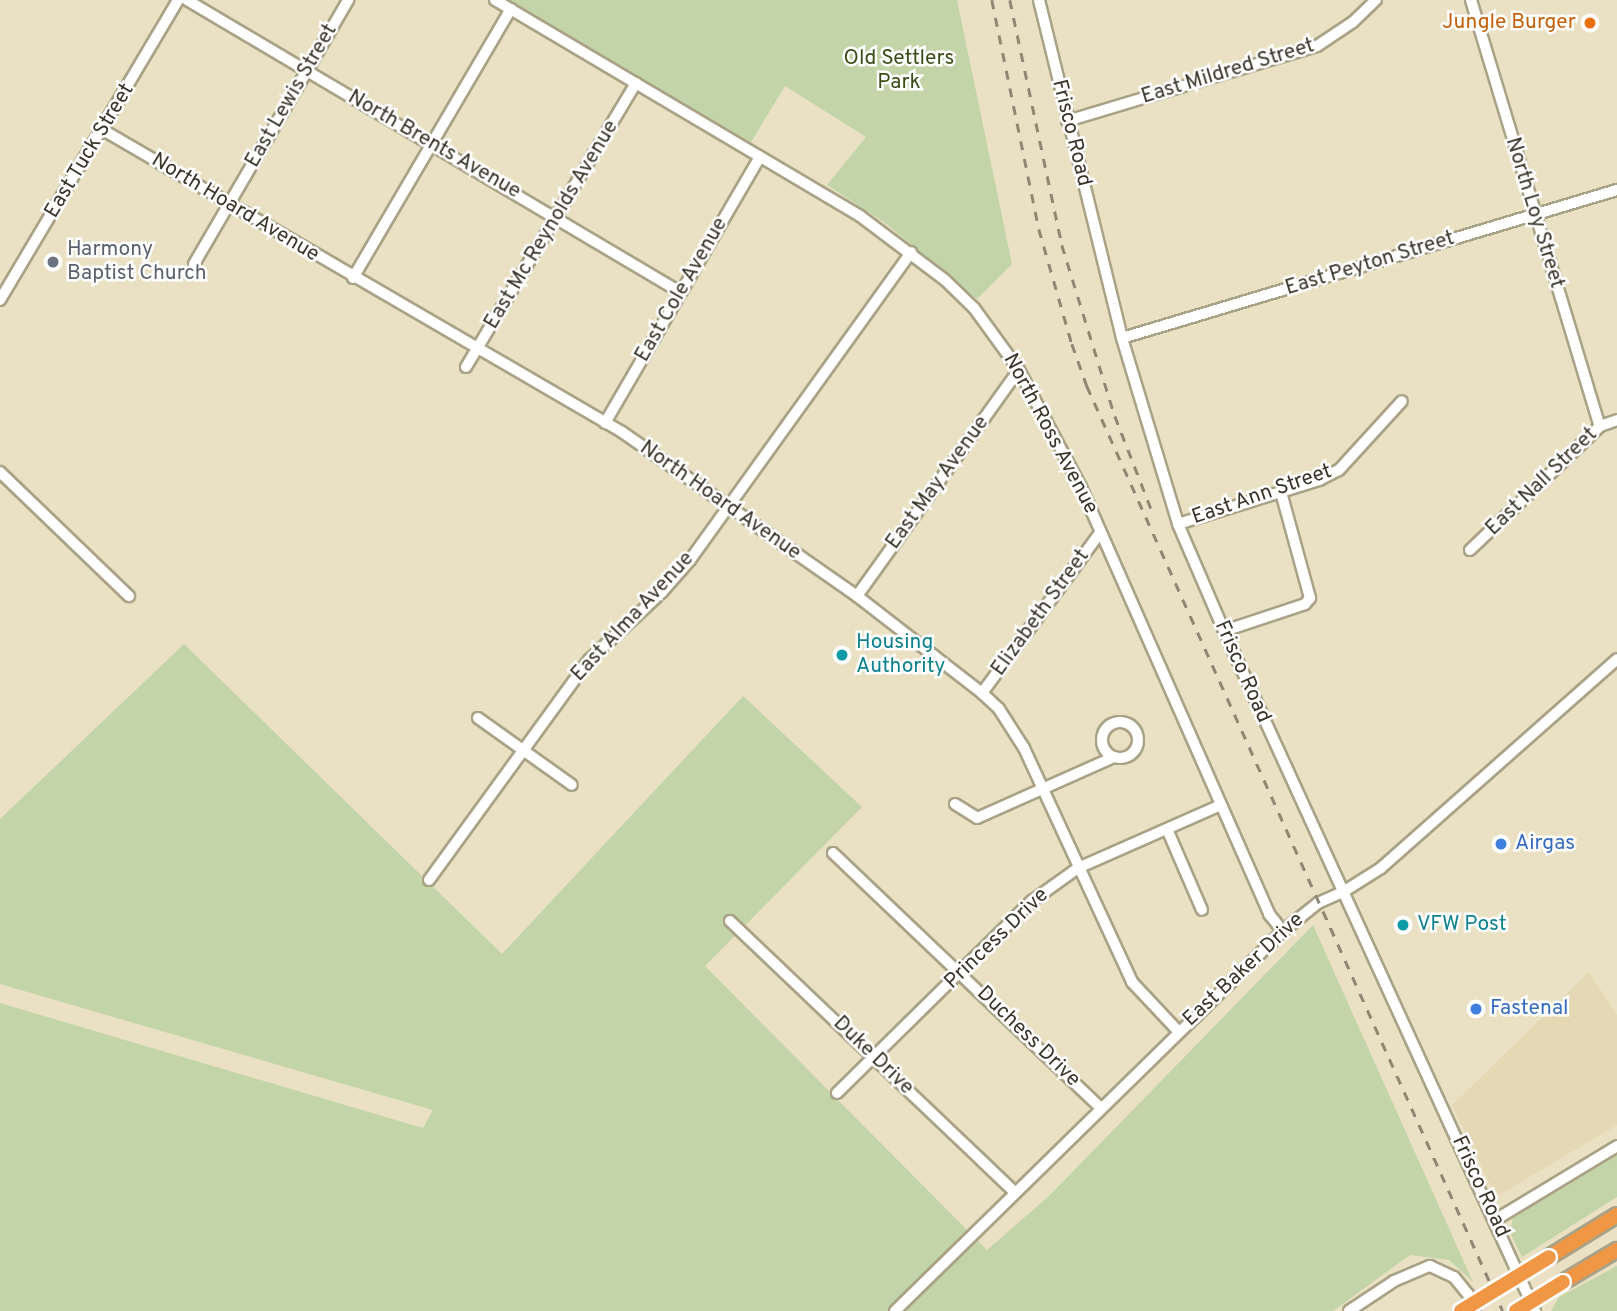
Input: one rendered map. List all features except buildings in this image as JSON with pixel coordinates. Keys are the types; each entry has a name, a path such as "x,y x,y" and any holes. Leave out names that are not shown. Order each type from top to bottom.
{"highway":[{"path":"1566,1245 1617,1203"},
{"path":"1461,1311 1617,1214"},
{"path":"1516,1311 1617,1250"},
{"path":"1568,1279 1617,1261"}],"street":[{"name":"East Tuck Street","path":"0,300 178,0"},
{"name":"North Brents Avenue","path":"187,0 680,292"},
{"name":"East Lewis Street","path":"194,264 348,0"},
{"name":"North Ross Avenue","path":"495,0 860,216 911,252 974,308 1020,370 1081,487 1269,914 1283,931"},
{"name":"Frisco Road","path":"1040,0 1067,121 1122,338 1178,524 1224,631 1535,1311"},
{"name":"East Mildred Street","path":"1067,121 1317,46 1353,22 1376,0"},
{"name":"North Loy Street","path":"1471,0 1600,426"},
{"path":"353,278 511,9"},
{"name":"East Mc Reynolds Avenue","path":"466,367 636,83"},
{"name":"North Hoard Avenue","path":"103,130 605,423 857,597 982,693 999,709 1024,748 1132,982 1178,1031"},
{"name":"East Cole Avenue","path":"605,423 760,157"},
{"name":"East Peyton Street","path":"1122,338 1617,190"},
{"name":"East Alma Avenue","path":"429,880 589,660 662,592 690,560 911,252"},
{"name":"East May Avenue","path":"857,597 1020,370"},
{"name":"East Ann Street","path":"1178,524 1281,492 1339,470 1402,401"},
{"name":"East Nall Street","path":"1470,550 1600,426 1617,420"},
{"path":"0,472 129,596"},
{"path":"1224,631 1305,604 1310,598 1281,492"},
{"name":"Elizabeth Street","path":"982,693 1100,533"},
{"name":"East Baker Drive","path":"895,1311 1100,1107 1283,931 1318,903 1343,892 1381,868 1617,659"},
{"path":"478,718 572,785"},
{"path":"955,804 977,818 1043,791 1114,757"},
{"name":"Princess Drive","path":"837,1093 1032,901 1078,868 1221,804"},
{"path":"1167,829 1202,910"},
{"name":"Duchess Drive","path":"833,853 1100,1107"},
{"name":"Duke Drive","path":"730,921 1015,1192"},
{"path":"1495,1220 1617,1146"},
{"path":"1349,1311 1394,1281 1430,1266 1454,1277 1468,1294 1475,1311"}],"shaded area":[{"path":"1589,972 1617,1015 1617,1125 1496,1197 1452,1105"}],"green space":[{"name":"Old Settlers Park","path":"508,0 957,0 1012,264 977,299 885,223 827,185 866,137 785,86 750,144"},
{"path":"184,644 502,954 743,696 862,807 705,966 987,1250 1050,1195 1313,925 1473,1282 1449,1260 1410,1255 1333,1311 0,1311 0,1003 423,1128 433,1110 0,984 0,819"},
{"path":"1617,1155 1617,1197 1522,1257 1510,1232 1513,1218"},
{"path":"1617,1266 1617,1311 1551,1311 1559,1297"}],"railway":[{"path":"992,0 1039,229 1087,386 1503,1311"},
{"path":"1010,0 1062,245 1115,416 1154,516"}],"place":[{"name":"Jungle Burger","path":"1590,23"},
{"name":"Harmony Baptist Church","path":"53,262"},
{"name":"Housing Authority","path":"842,655"},
{"name":"Airgas","path":"1501,844"},
{"name":"VFW Post","path":"1403,925"},
{"name":"Fastenal","path":"1476,1009"}]}
